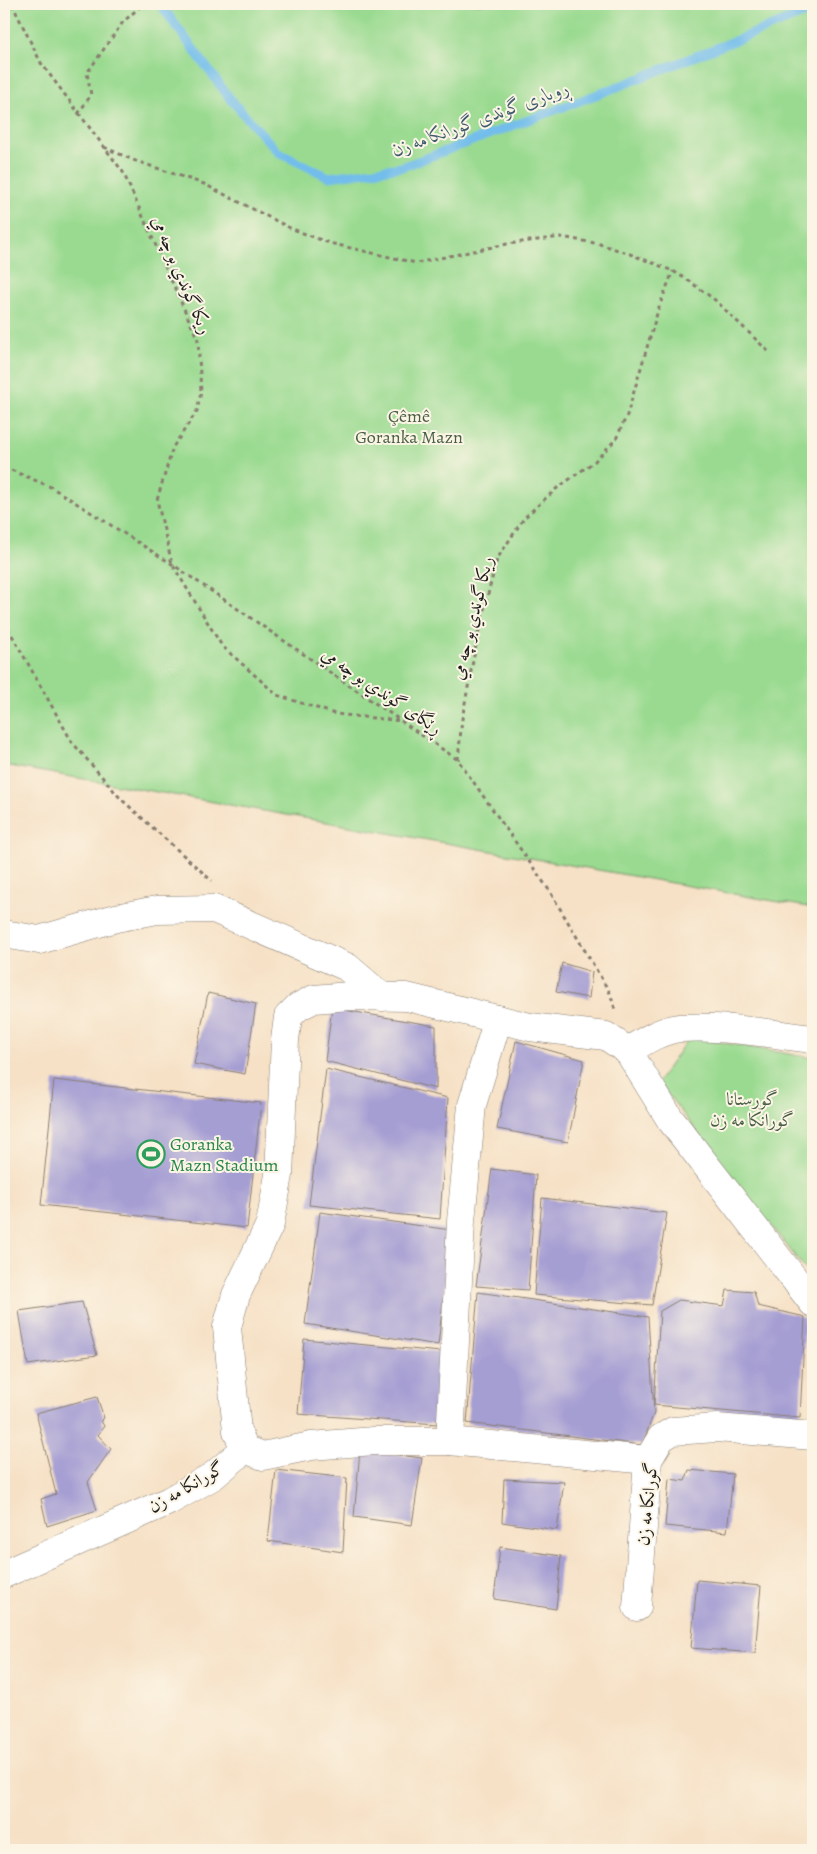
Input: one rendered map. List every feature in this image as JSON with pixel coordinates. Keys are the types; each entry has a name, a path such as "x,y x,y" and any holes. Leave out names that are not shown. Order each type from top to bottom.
{"street":[{"path":"4,934 39,940 116,918 157,910 214,909 347,967 382,996"},
{"path":"648,1460 450,1441 374,1441 311,1446 263,1456 246,1449 237,1431 228,1327 236,1296 270,1224 280,1175 284,1049 288,1017 298,1008 314,999 349,996 407,997 530,1027 606,1036 628,1050 670,1119 813,1303"},
{"path":"450,1441 461,1221 472,1105 498,1019"},
{"path":"628,1050 650,1037 679,1028 745,1031 813,1040"},
{"name":"گورانكا مه زن","path":"637,1607 648,1460 661,1438 673,1431 717,1428 813,1436"},
{"name":"گورانكا مه زن","path":"4,1574 169,1501 212,1476 246,1449"}],"path":[{"name":"ريكا گوندي بو چه مي","path":"12,4 41,63 123,172 198,340 201,392 197,411 173,446 156,500 172,564 222,646 278,695 335,714 402,721"},
{"path":"78,114 91,95 87,73 123,22 143,4"},
{"name":"ريكا گوندي بو چه مي","path":"104,147 133,160 204,184 290,228 329,243 416,263 507,244 561,238 600,244 673,271 715,300 770,353"},
{"name":"ريكا گوندي بو چه مي","path":"458,760 462,719 479,629 498,559 524,518 556,489 595,461 616,439 627,415 659,307 673,271"},
{"name":"ڕێگای گوندي بو چه مي","path":"4,467 51,487 172,564 458,760 549,890 610,993 628,1050"},
{"path":"4,621 72,742 121,799 213,883"}],"green space":[{"name":"Çêmê Goranka Mazn","path":"4,4 813,4 813,908 4,765"},
{"name":"گورستانا گورانكا مه زن","path":"689,1037 813,1058 813,1279 658,1082"}],"building":[{"path":"562,963 592,972 589,998 556,992"},
{"path":"208,993 256,1004 245,1074 194,1064"},
{"path":"332,1008 436,1026 436,1089 325,1061"},
{"path":"516,1041 584,1060 568,1142 497,1129"},
{"path":"326,1069 448,1098 440,1219 309,1205"},
{"name":"Goranka Mazn Stadium","path":"54,1080 261,1103 247,1228 41,1205"},
{"path":"492,1169 536,1175 528,1290 476,1286"},
{"path":"542,1198 667,1213 652,1305 534,1295"},
{"path":"320,1212 451,1230 438,1345 305,1324"},
{"path":"727,1290 754,1292 758,1306 805,1317 800,1418 654,1405 660,1311 679,1300 724,1306"},
{"path":"478,1292 648,1317 654,1413 642,1445 467,1423"},
{"path":"82,1302 97,1355 28,1365 19,1311"},
{"path":"304,1339 441,1352 437,1424 298,1414"},
{"path":"97,1397 104,1418 101,1421 104,1426 98,1435 111,1449 88,1482 97,1510 47,1526 41,1499 56,1494 36,1413"},
{"path":"360,1450 422,1458 412,1525 354,1517"},
{"path":"276,1470 347,1478 343,1552 268,1541"},
{"path":"689,1470 733,1474 727,1532 665,1526 669,1479 685,1481"},
{"path":"504,1479 564,1482 557,1530 502,1522"},
{"path":"500,1547 561,1556 556,1609 494,1599"},
{"path":"697,1580 761,1586 755,1653 691,1648"}],"waterway":[{"name":"ڕوباری گوندی گورانكا مه زن","path":"160,4 231,100 279,153 329,177 402,167 617,87 813,10"}],"place":[{"name":"Goranka Mazn Stadium","path":"151,1154"}]}
